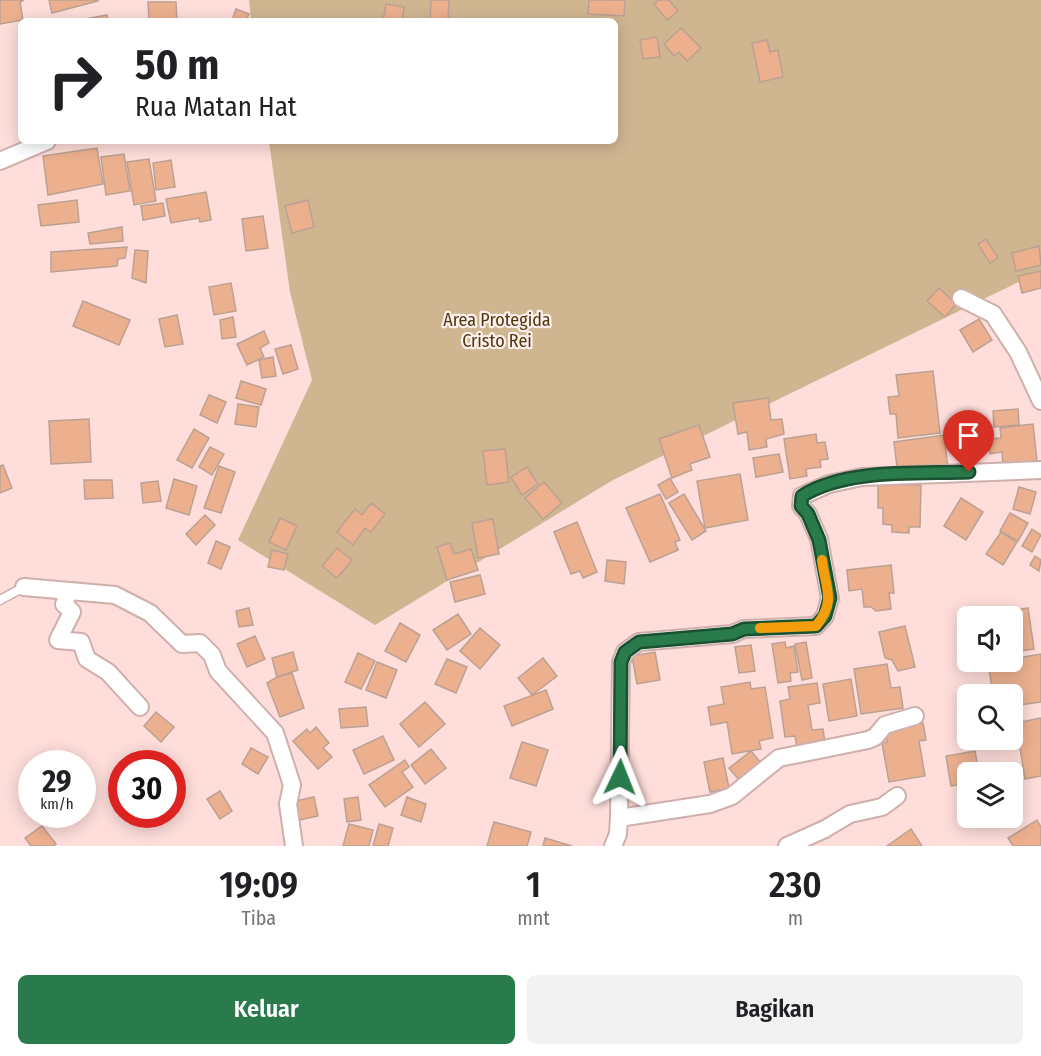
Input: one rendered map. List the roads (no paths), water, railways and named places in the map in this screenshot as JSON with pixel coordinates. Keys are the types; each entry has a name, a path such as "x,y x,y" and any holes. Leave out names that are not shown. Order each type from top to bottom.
{"street":[{"path":"0,161 40,144"},
{"path":"961,298 993,315 1018,352 1041,401"},
{"path":"614,846 619,819 621,662 631,646 650,641 732,634 744,629 816,626 825,616 830,598 819,540 808,514 801,506 802,496 829,484 862,477 1041,470"},
{"path":"24,587 115,595 150,613 182,644 200,643 212,655 218,670 275,733 292,785 288,804 294,846"},
{"path":"69,591 64,604 72,612 58,640 81,642 87,659 108,672 140,707"},
{"path":"619,819 710,804 732,796 778,758 868,740 875,737 885,725 915,716"},
{"path":"787,846 825,829 850,814 882,807 897,796"}],"lane":[{"path":"0,600 24,587"}],"park label":[{"name":"Area Protegida Cristo Rei","path":"497,330"}]}
